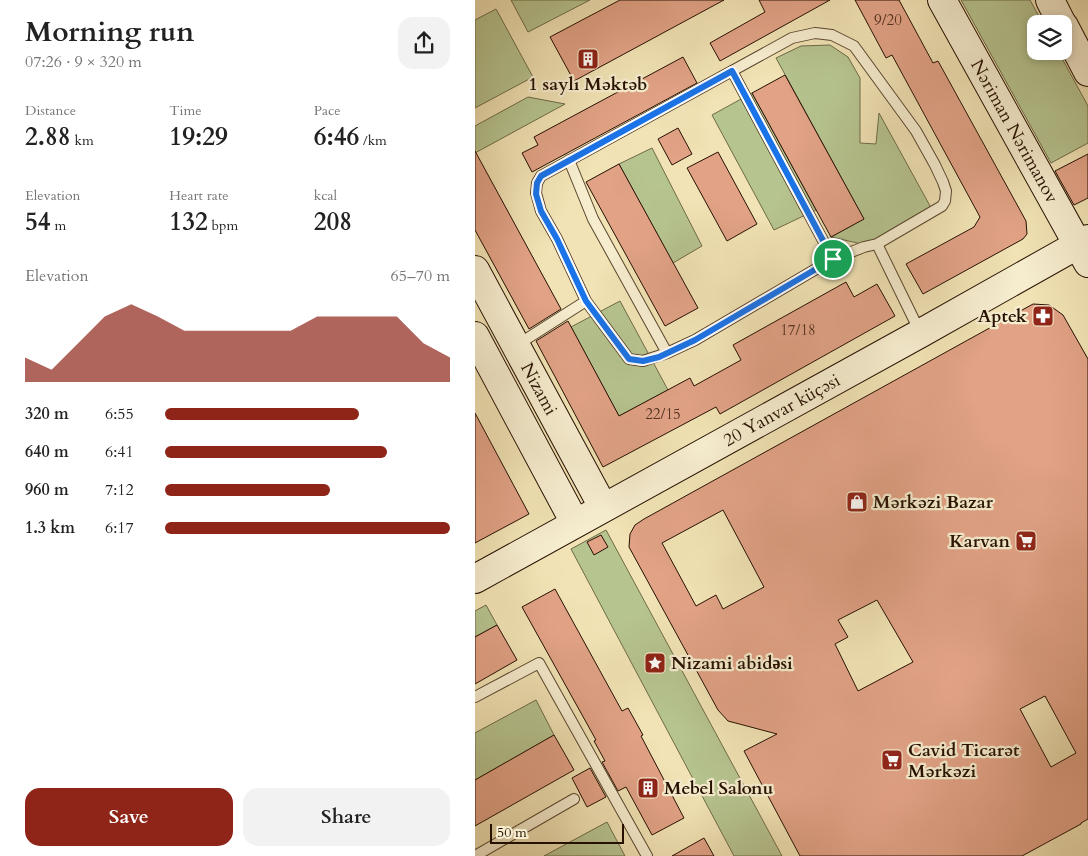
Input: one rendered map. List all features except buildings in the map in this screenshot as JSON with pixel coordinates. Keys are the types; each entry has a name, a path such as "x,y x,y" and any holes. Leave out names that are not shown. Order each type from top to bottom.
{"street":[{"name":"Nəriman Nərimanov","path":"942,0 1085,249"},
{"path":"1049,0 1057,15"},
{"path":"1072,42 1088,72"},
{"name":"20 Yanvar küçəsi","path":"475,579 921,333 1085,249"},
{"name":"Nizami","path":"475,270 603,508"},
{"name":"Nizami","path":"475,336 575,523"}],"lane":[{"path":"815,33 832,34 854,46 916,131 946,191 945,201 937,210 877,244 864,246 833,259 695,340 667,353 643,361 629,359 586,301 557,239 541,211 536,194 537,183 541,176 569,160 792,38 815,33"},
{"path":"732,71 833,259"},
{"path":"569,160 593,218 667,353"},
{"path":"877,244 921,333"},
{"path":"516,346 586,301"},
{"path":"475,697 539,662 647,856"},
{"path":"475,856 575,799"}],"green space":[{"path":"511,0 590,0 528,32"},
{"path":"961,0 1030,0 1038,15 1027,15 1027,60 1063,60 1088,106 1088,143 1051,163"},
{"path":"496,9 533,77 475,108 475,20"},
{"path":"830,45 848,57 860,78 860,143 876,144 879,113 935,215 879,248 831,237 864,219 776,58 801,46"},
{"path":"752,93 816,210 774,230 712,115"},
{"path":"528,97 565,104 475,153 475,126"},
{"path":"652,148 702,246 673,263 619,164"},
{"path":"620,301 668,390 619,416 571,327"},
{"path":"606,530 782,856 734,856 571,549"},
{"path":"486,605 497,625 475,637 475,611"},
{"path":"536,700 554,735 475,780 475,733"},
{"path":"607,822 625,856 544,856"}],"place":[{"name":"1 saylı Məktəb","path":"588,59"},
{"name":"Aptek","path":"1043,316"},
{"name":"Mərkəzi Bazar","path":"857,502"},
{"name":"Karvan","path":"1026,541"},
{"name":"Nizami abidәsi","path":"655,663"},
{"name":"Cavid Ticarət Mərkəzi","path":"892,760"},
{"name":"Mebel Salonu","path":"648,788"}],"route":[{"path":"732,71 833,259 695,340 659,357 643,361 629,359 586,301 557,239 541,211 536,194 537,183 541,176 732,71"}]}
